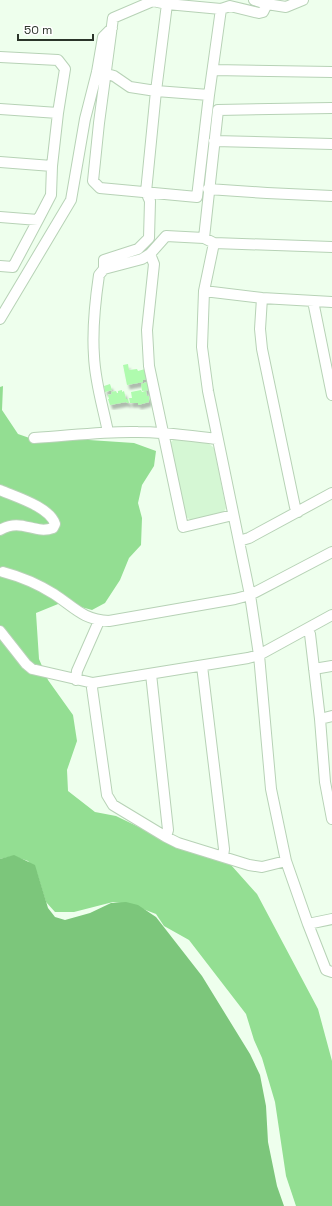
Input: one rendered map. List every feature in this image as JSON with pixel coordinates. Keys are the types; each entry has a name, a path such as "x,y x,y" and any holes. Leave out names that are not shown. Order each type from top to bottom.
{"street":[{"path":"254,0 286,7 302,0"},
{"path":"221,9 197,196 100,188 93,181 113,18 153,1 167,4 221,9 230,6 260,13 264,12 267,4"},
{"path":"104,269 104,260 138,249 149,238 150,201 146,192 156,91 167,4"},
{"path":"0,319 71,200 103,37 112,28"},
{"path":"0,57 58,60 65,69 52,166 51,195 13,267 0,266"},
{"path":"213,70 332,72"},
{"path":"107,74 114,76 130,87 156,91 209,95"},
{"path":"204,238 208,189 218,110 332,108"},
{"path":"0,109 58,113"},
{"path":"214,141 332,144"},
{"path":"0,162 52,166"},
{"path":"208,189 332,196"},
{"path":"0,217 38,220"},
{"path":"108,432 95,371 93,326 98,276 104,269 142,259 150,254 166,236 204,238 214,243 332,248"},
{"path":"214,243 204,291 202,347 217,439 250,595 259,655 272,789 286,861 326,970 332,972"},
{"path":"150,254 154,264 146,330 149,366 183,527 233,515"},
{"path":"204,291 262,298 332,302"},
{"path":"262,298 260,329 262,349 295,507 298,512"},
{"path":"314,301 332,395"},
{"path":"34,438 108,432 163,433 217,439"},
{"path":"0,490 41,508 54,518 55,524 53,528 49,530 42,530 20,524 9,526 0,530"},
{"path":"239,540 249,538 332,493"},
{"path":"3,572 29,580 55,594 83,615 99,621 109,621 235,599 250,595 332,552"},
{"path":"0,631 26,664 32,669 93,683 202,666 259,655 332,615"},
{"path":"76,680 77,671 99,621"},
{"path":"307,629 310,634 320,719 328,768 325,782 332,819"},
{"path":"202,666 224,849 223,857"},
{"path":"314,669 332,666"},
{"path":"151,674 168,830 166,837"},
{"path":"93,683 92,688 107,795 113,805 178,843 249,866 262,867 286,861"},
{"path":"320,719 332,716"},
{"path":"308,924 332,919"}],"shaded area":[{"path":"3,386 2,410 18,434 41,442 59,438 134,443 156,451 154,466 142,485 138,503 142,518 141,545 129,558 120,580 105,603 92,610 63,602 36,613 39,659 48,680 73,715 77,741 67,770 68,791 95,812 116,816 178,846 216,856 231,865 257,894 318,1009 332,1061 332,1206 296,1206 286,1176 275,1102 262,1058 254,1040 246,1014 189,940 164,926 156,914 130,904 113,902 74,912 55,912 46,902 37,873 28,861 13,856 0,859 0,387"},
{"path":"174,439 208,443 214,448 226,508 222,515 192,521 185,516 169,444"},
{"path":"14,855 35,865 48,908 55,917 65,920 90,913 111,903 126,902 138,905 156,917 202,976 250,1054 260,1075 266,1106 268,1142 277,1186 284,1206 0,1206 0,859"}],"building":[{"path":"128,364 129,370 137,369 138,371 145,369 147,379 143,380 143,382 127,385 123,365"},
{"path":"147,382 149,390 142,391 141,384"},
{"path":"110,384 112,390 105,392 104,386"},
{"path":"122,390 122,392 124,391 126,399 128,399 129,403 126,402 110,405 108,395 112,394 111,392 116,391 118,393 118,391"},
{"path":"141,390 142,392 146,391 147,396 149,396 149,402 138,405 138,403 130,403 129,398 132,398 131,392"}]}
